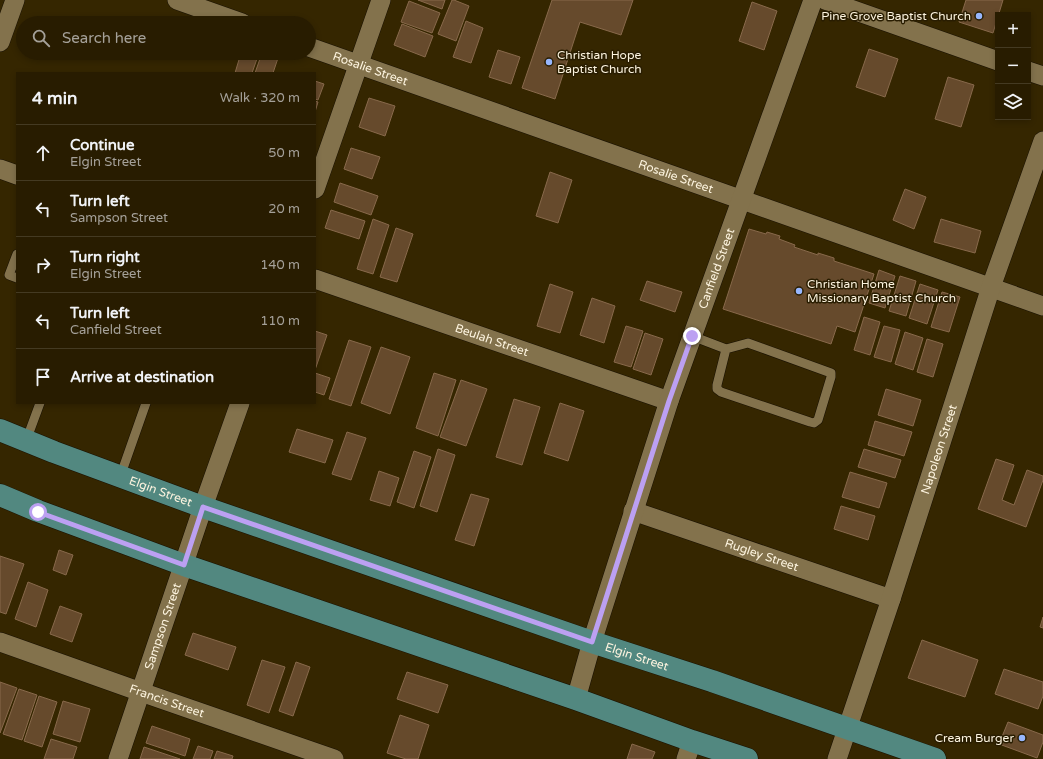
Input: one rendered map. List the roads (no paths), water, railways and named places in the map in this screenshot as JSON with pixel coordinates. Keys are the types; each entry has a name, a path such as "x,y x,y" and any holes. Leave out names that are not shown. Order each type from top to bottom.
{"main road":[{"name":"Elgin Street","path":"0,430 54,452 203,507 935,759"},
{"path":"0,495 38,512 184,565 576,699 689,750 747,759"}],"street":[{"path":"0,42 14,0"},
{"path":"176,0 222,16"},
{"path":"316,187 381,0"},
{"name":"Canfield Street","path":"576,699 592,642 669,401 813,0"},
{"path":"825,0 995,60"},
{"name":"Rosalie Street","path":"316,49 1043,306"},
{"path":"1031,72 1043,76"},
{"name":"Napoleon Street","path":"837,759 891,599 991,287 1043,141"},
{"path":"0,169 16,175"},
{"name":"Beulah Street","path":"316,279 669,401"},
{"name":"Sampson Street","path":"118,759 203,507 240,404"},
{"name":"Rugley Street","path":"634,511 891,599"},
{"name":"Francis Street","path":"0,642 334,759"}],"lane":[{"path":"16,257 9,275 16,278"},
{"path":"692,336 726,349 748,343 831,373 818,420 814,423 810,422 721,392 717,389 726,349"},
{"path":"26,441 40,404"},
{"path":"120,477 146,404"}],"place":[{"name":"Pine Grove Baptist Church","path":"979,16"},
{"name":"Christian Hope Baptist Church","path":"549,62"},
{"name":"Christian Home Missionary Baptist Church","path":"799,291"},
{"name":"Cream Burger","path":"1022,738"}]}
